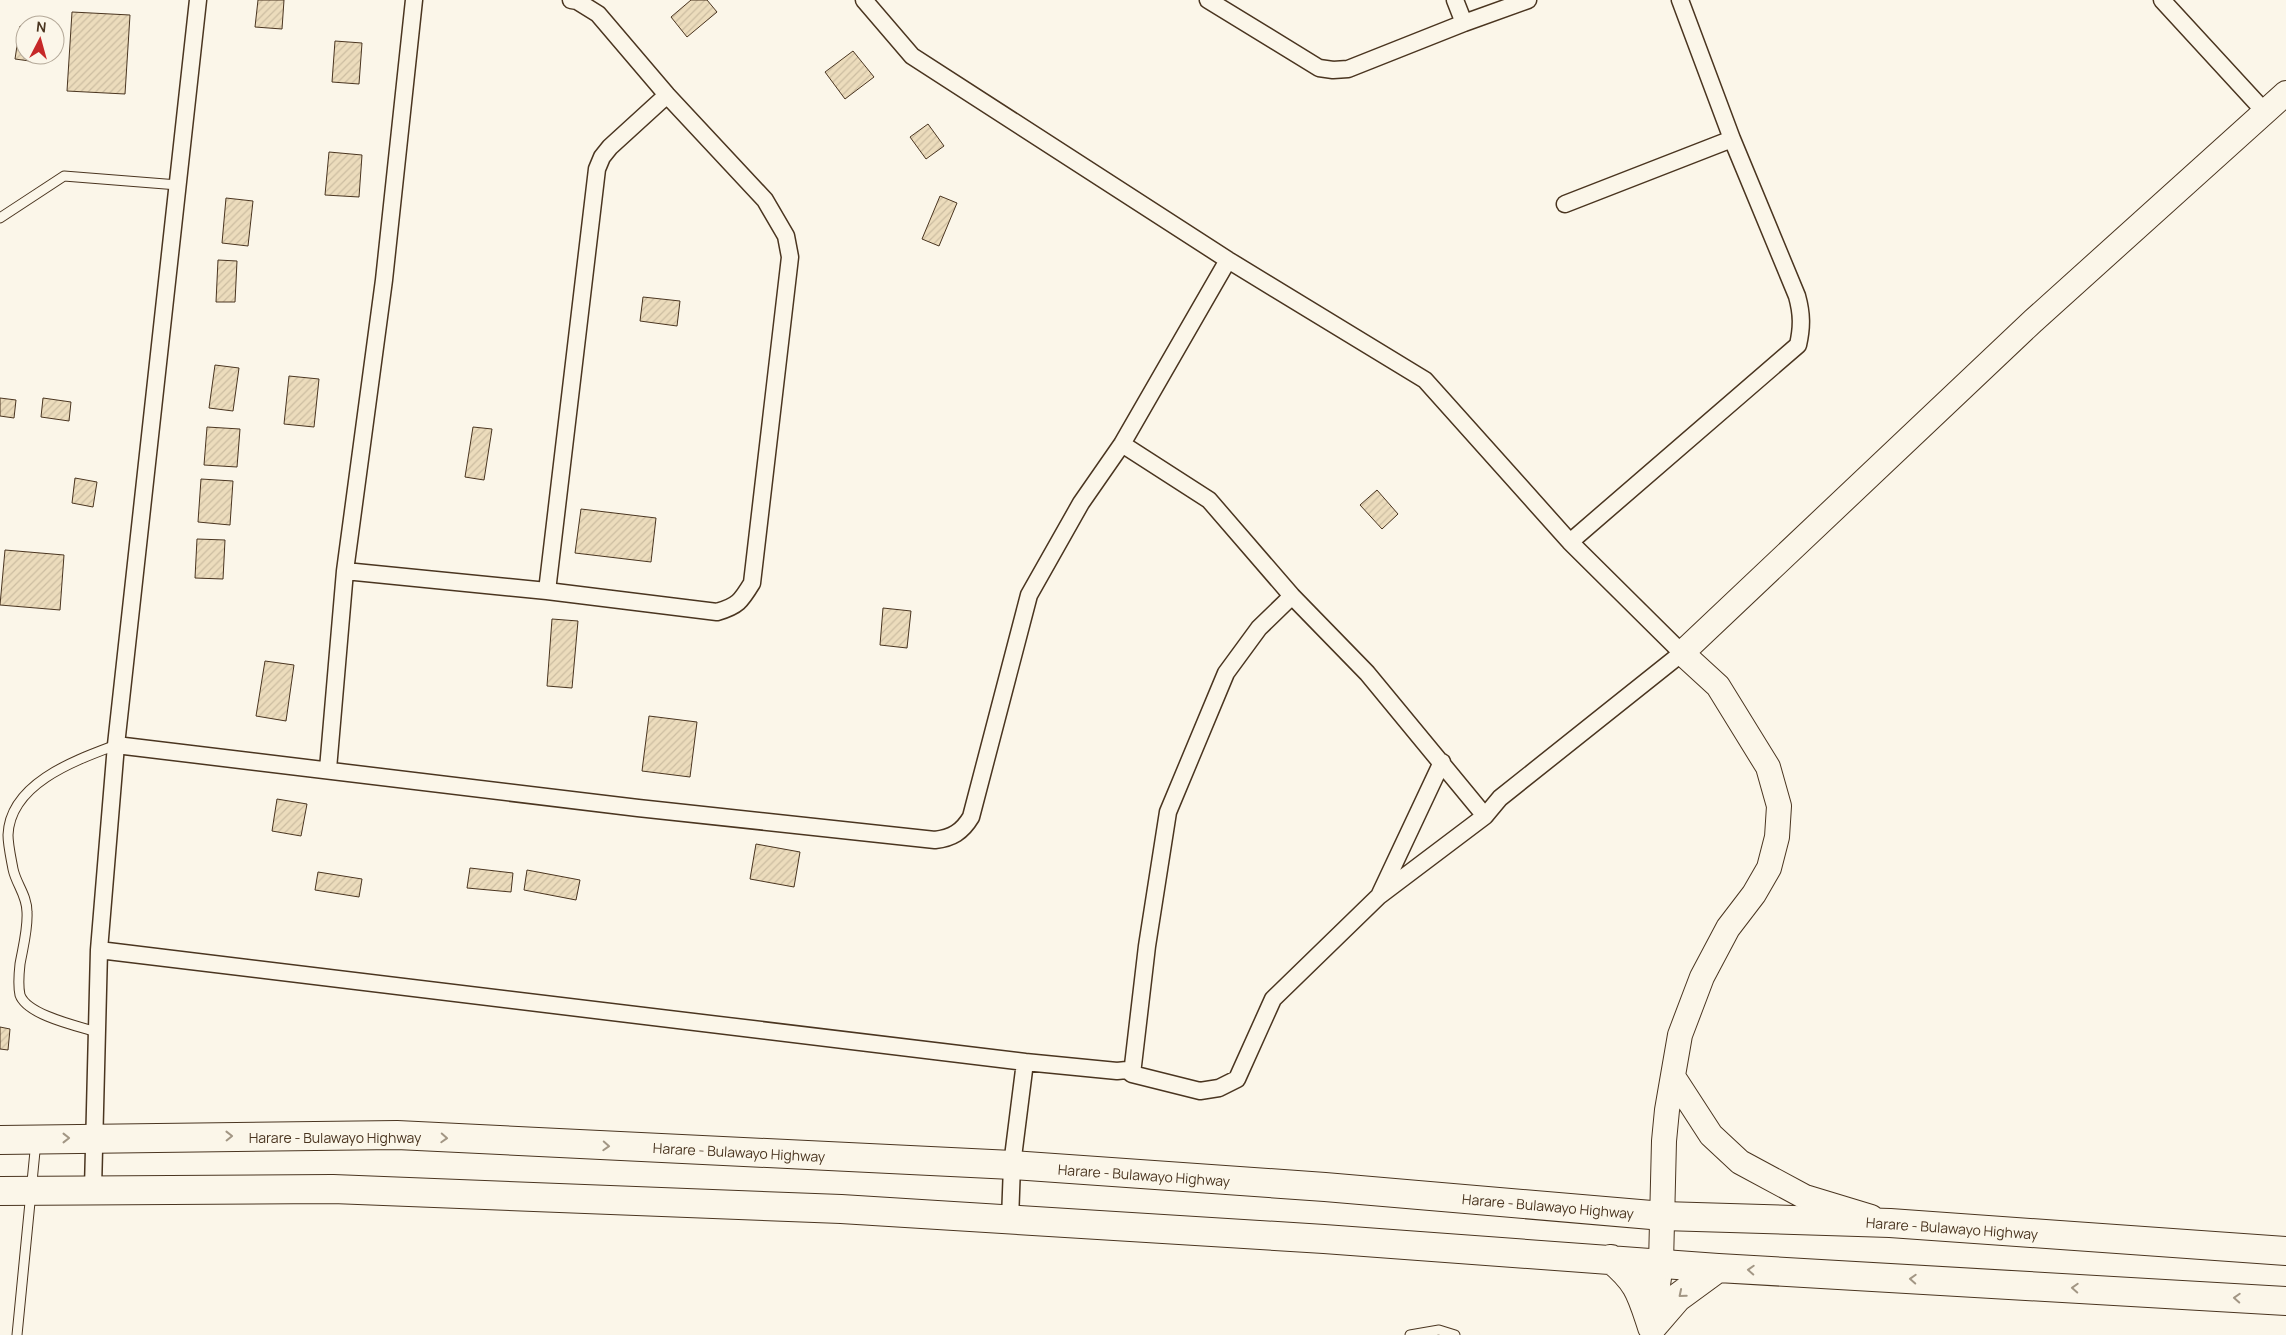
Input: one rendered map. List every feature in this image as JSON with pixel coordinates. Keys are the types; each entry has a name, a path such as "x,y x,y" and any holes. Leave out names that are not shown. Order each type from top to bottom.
{"highway":[{"name":"Harare - Bulawayo Highway","path":"0,1140 36,1138 397,1135 1012,1165 1325,1187 1663,1216 1890,1223 2286,1250"},
{"path":"0,1192 93,1189 333,1189 832,1209 1611,1259 1718,1268 2286,1301"},
{"path":"1611,1259 1629,1274 1641,1293 1651,1331"},
{"path":"1651,1331 1677,1298 1718,1268"}],"street":[{"path":"93,1189 99,950 116,745 198,0"},
{"path":"328,769 345,571 384,280 414,0"},
{"path":"345,571 547,591 717,612 733,608 742,599 752,583 790,257 787,243 782,228 765,200 667,95 598,14 577,1 571,0"},
{"path":"864,0 912,56 1228,260 1425,380 1570,542 1718,686 1768,767 1779,806 1777,837 1769,868 1754,894 1728,928 1702,977 1680,1035 1667,1110 1664,1141 1661,1263 1651,1331"},
{"path":"1208,0 1319,68 1334,70 1348,70 1464,23 1528,0"},
{"path":"1456,0 1464,23"},
{"path":"1570,542 1798,345 1802,322 1798,296 1732,139 1680,0"},
{"path":"2162,0 2265,112"},
{"path":"99,950 1025,1062 1116,1072 1127,1070 1132,1074 1200,1091 1219,1088 1237,1078 1273,999 1379,896 1485,816 1500,798 1682,653 2033,321 2286,92"},
{"path":"547,591 597,169 602,157 610,147 667,95"},
{"path":"1565,204 1732,139"},
{"path":"116,745 328,769 638,808 925,839 947,839 959,833 971,817 1029,595 1080,503 1122,444 1228,260"},
{"path":"1122,444 1209,500 1292,596 1367,673 1485,816"},
{"path":"1132,1074 1147,946 1168,812 1226,673 1259,628 1292,596"},
{"path":"1379,896 1442,762"},
{"path":"1010,1220 1012,1165 1025,1062"},
{"path":"1674,1078 1711,1135 1740,1162 1805,1197 1890,1223"}],"lane":[{"path":"0,218 64,176 178,185"},
{"path":"97,1032 31,1009 20,995 19,970 26,929 27,904 14,871 8,836 10,820 20,803 42,779 70,764 116,745"},
{"path":"17,1335 36,1138"},
{"path":"1410,1335 1439,1330 1455,1335"}],"building":[{"path":"258,0 284,0 282,29 255,27"},
{"path":"691,0 707,0 717,12 687,37 671,17"},
{"path":"72,12 130,15 125,94 67,91"},
{"path":"335,41 362,43 359,84 332,82"},
{"path":"853,51 874,77 845,99 825,72"},
{"path":"928,124 944,146 926,159 910,137"},
{"path":"329,152 362,155 359,197 325,195"},
{"path":"940,196 957,203 939,246 922,239"},
{"path":"226,198 253,201 248,246 222,243"},
{"path":"218,260 237,261 235,302 216,302"},
{"path":"643,297 680,301 677,326 640,321"},
{"path":"215,365 239,368 233,411 209,408"},
{"path":"289,376 319,379 314,427 284,424"},
{"path":"0,398 16,400 14,418 0,416"},
{"path":"43,398 71,402 69,421 41,417"},
{"path":"207,427 240,429 237,467 204,465"},
{"path":"473,427 492,429 484,480 465,477"},
{"path":"75,478 97,482 93,507 72,503"},
{"path":"201,479 233,481 230,525 198,522"},
{"path":"1377,490 1398,514 1382,529 1360,505"},
{"path":"581,509 656,518 651,562 575,553"},
{"path":"197,539 225,540 223,579 195,578"},
{"path":"5,550 64,555 60,610 0,605"},
{"path":"883,608 911,611 907,648 880,645"},
{"path":"552,619 578,621 572,688 547,686"},
{"path":"265,661 294,665 286,721 256,716"},
{"path":"649,716 697,722 690,777 642,771"},
{"path":"277,799 307,804 301,836 272,831"},
{"path":"756,844 800,852 794,887 750,879"},
{"path":"470,868 513,873 511,892 467,888"},
{"path":"527,870 580,880 576,900 524,890"},
{"path":"318,872 362,879 359,897 315,890"},
{"path":"0,1027 10,1029 8,1050 0,1049"}]}
